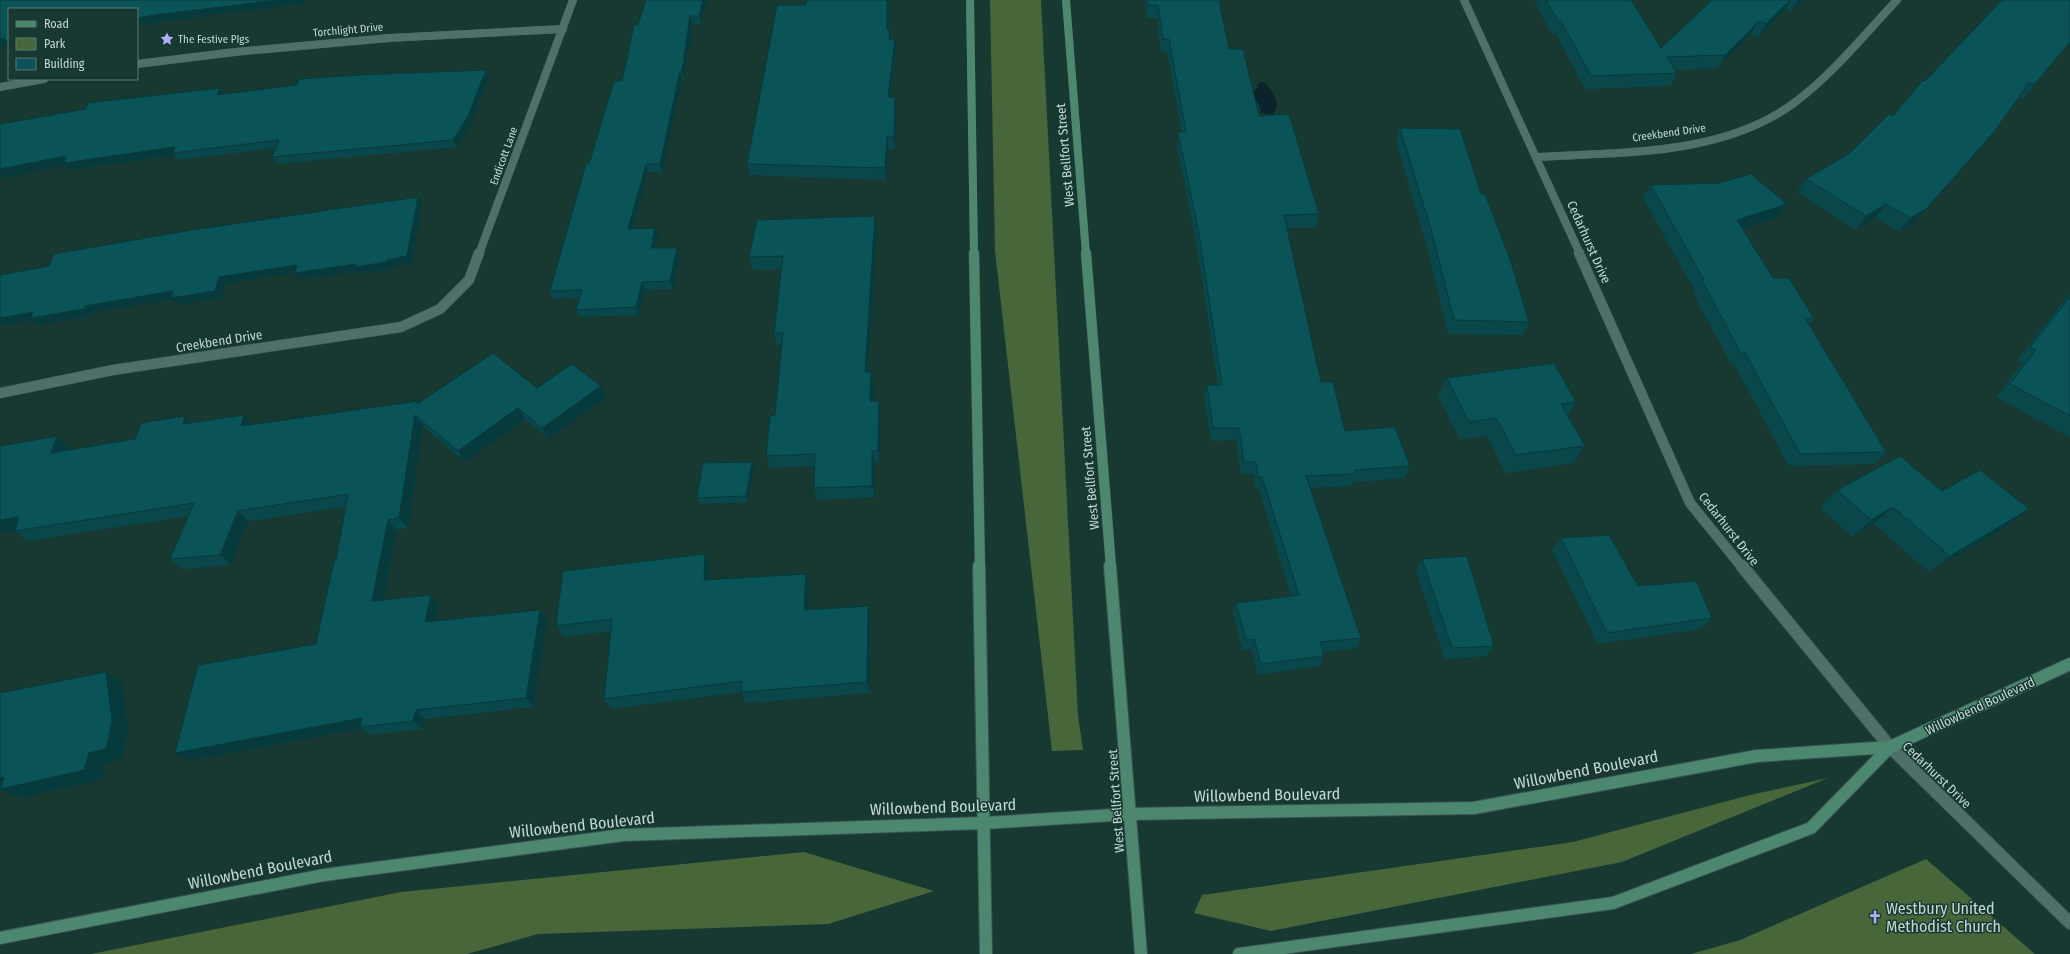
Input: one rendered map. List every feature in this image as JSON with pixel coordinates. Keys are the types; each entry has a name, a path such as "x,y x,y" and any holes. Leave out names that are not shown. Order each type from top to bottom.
{"main road":[{"path":"970,0 986,954"},
{"name":"West Bellfort Street","path":"1066,0 1141,954"},
{"name":"Willowbend Boulevard","path":"0,938 324,875 623,835 984,823 1130,814 1474,808 1757,756 1890,747 2070,664"},
{"name":"Willowbend Boulevard","path":"1239,954 1613,903 1811,828 1890,747"}],"street":[{"name":"Endicott Lane","path":"440,309 469,280 573,0"},
{"name":"Cedarhurst Drive","path":"1464,0 1537,157 1690,503 1890,747 2070,924"},
{"name":"Creekbend Drive","path":"1537,157 1653,149 1701,143 1737,132 1779,113 1817,83 1897,0"},
{"name":"Torchlight Drive","path":"138,64 235,52 389,38 563,29"},
{"path":"0,87 38,80"},
{"name":"Creekbend Drive","path":"0,393 113,370 401,327 440,309"}],"green space":[{"path":"990,0 1041,0 1078,715 1083,750 1052,751 995,251"},
{"path":"1828,778 1622,862 1271,931 1194,913 1202,895 1573,842 1750,795"},
{"path":"804,852 934,891 828,924 538,934 467,954 91,954 401,892"},
{"name":"Westbury United Methodist Church","path":"1926,859 2035,954 1691,954 1740,940"}],"water":[{"path":"1260,82 1264,82 1268,86 1275,98 1276,106 1273,115 1261,113 1259,104 1251,94 1258,88 1257,85"}],"building":[{"path":"0,0 279,0 138,18 138,8 8,8 8,40 4,41 5,38 0,39"},
{"path":"646,0 703,0 699,16 690,16 682,71 680,71 660,164 646,164 628,229 655,228 651,248 677,248 670,281 642,282 636,307 576,310 582,290 550,291 586,164 589,164 614,81 622,81 634,25 638,24"},
{"path":"807,0 887,0 887,30 890,30 889,40 895,39 888,97 895,97 894,137 887,137 885,168 747,164 777,5 806,5"},
{"path":"1147,0 1219,0 1229,49 1243,49 1259,116 1289,114 1319,214 1284,215 1321,382 1333,382 1345,431 1395,427 1410,466 1355,470 1356,474 1306,476 1361,638 1320,642 1324,656 1261,664 1254,639 1246,640 1236,603 1299,595 1262,477 1258,477 1256,462 1244,462 1239,428 1213,428 1207,385 1222,385 1199,234 1178,132 1186,132 1169,39 1163,39 1158,5 1148,5"},
{"path":"1546,0 1631,0 1661,48 1712,0 1790,0 1766,24 1759,21 1725,55 1667,57 1677,73 1591,76 1561,21 1558,21"},
{"path":"2002,0 2070,0 2070,42 2034,85 2029,83 1994,132 1926,209 1910,218 1886,204 1866,216 1806,179 1850,153 1889,114 1893,116 1923,80 1925,81"},
{"path":"486,70 468,116 453,140 272,157 279,140 173,153 175,147 64,163 66,156 0,169 0,124 86,109 88,103 220,88 217,95 297,85 299,79"},
{"path":"1400,128 1460,129 1481,194 1485,194 1510,259 1529,322 1454,320 1432,233"},
{"path":"1751,174 1787,204 1737,220 1773,278 1789,278 1814,318 1805,318 1886,452 1800,454 1745,353 1741,354 1702,280 1704,280 1651,185 1719,183"},
{"path":"418,197 407,256 387,260 386,262 356,267 356,264 295,273 297,265 219,277 215,291 171,298 173,291 85,306 85,309 31,318 33,312 0,318 0,275 49,266 54,254 192,230"},
{"path":"875,216 865,372 871,372 870,401 879,401 878,451 872,451 872,486 814,488 815,454 766,456 770,416 775,415 783,333 774,333 783,256 749,257 757,220"},
{"path":"2070,297 2070,416 2010,384 2036,350 2030,347"},
{"path":"493,353 537,388 572,364 601,386 542,428 518,408 458,451 415,415 399,518 388,520 372,601 431,595 425,622 540,610 526,698 416,710 413,721 360,727 362,718 175,753 198,665 316,644 334,561 336,560 348,494 238,511 220,555 170,559 194,503 15,531 19,517 0,520 1,446 57,436 51,453 135,439 141,423 185,416 183,424 244,415 241,426 418,401 417,404"},
{"path":"1554,363 1576,402 1561,404 1585,446 1516,455 1496,418 1469,422 1447,378"},
{"path":"1900,456 1942,491 1980,470 2029,509 1950,556 1893,507 1871,520 1837,490"},
{"path":"752,462 746,496 697,498 703,463"},
{"path":"1609,535 1638,586 1696,581 1712,618 1607,633 1561,538"},
{"path":"705,554 704,580 806,574 804,610 868,606 867,682 741,692 742,681 604,699 612,619 556,626 563,571"},
{"path":"1467,556 1494,646 1452,648 1422,559"},
{"path":"106,672 112,721 106,749 89,753 84,770 1,789 4,777 0,778 0,693"}],"place":[{"name":"The Festive PIgs","path":"167,39"},
{"name":"Westbury United Methodist Church","path":"1875,917"}]}
